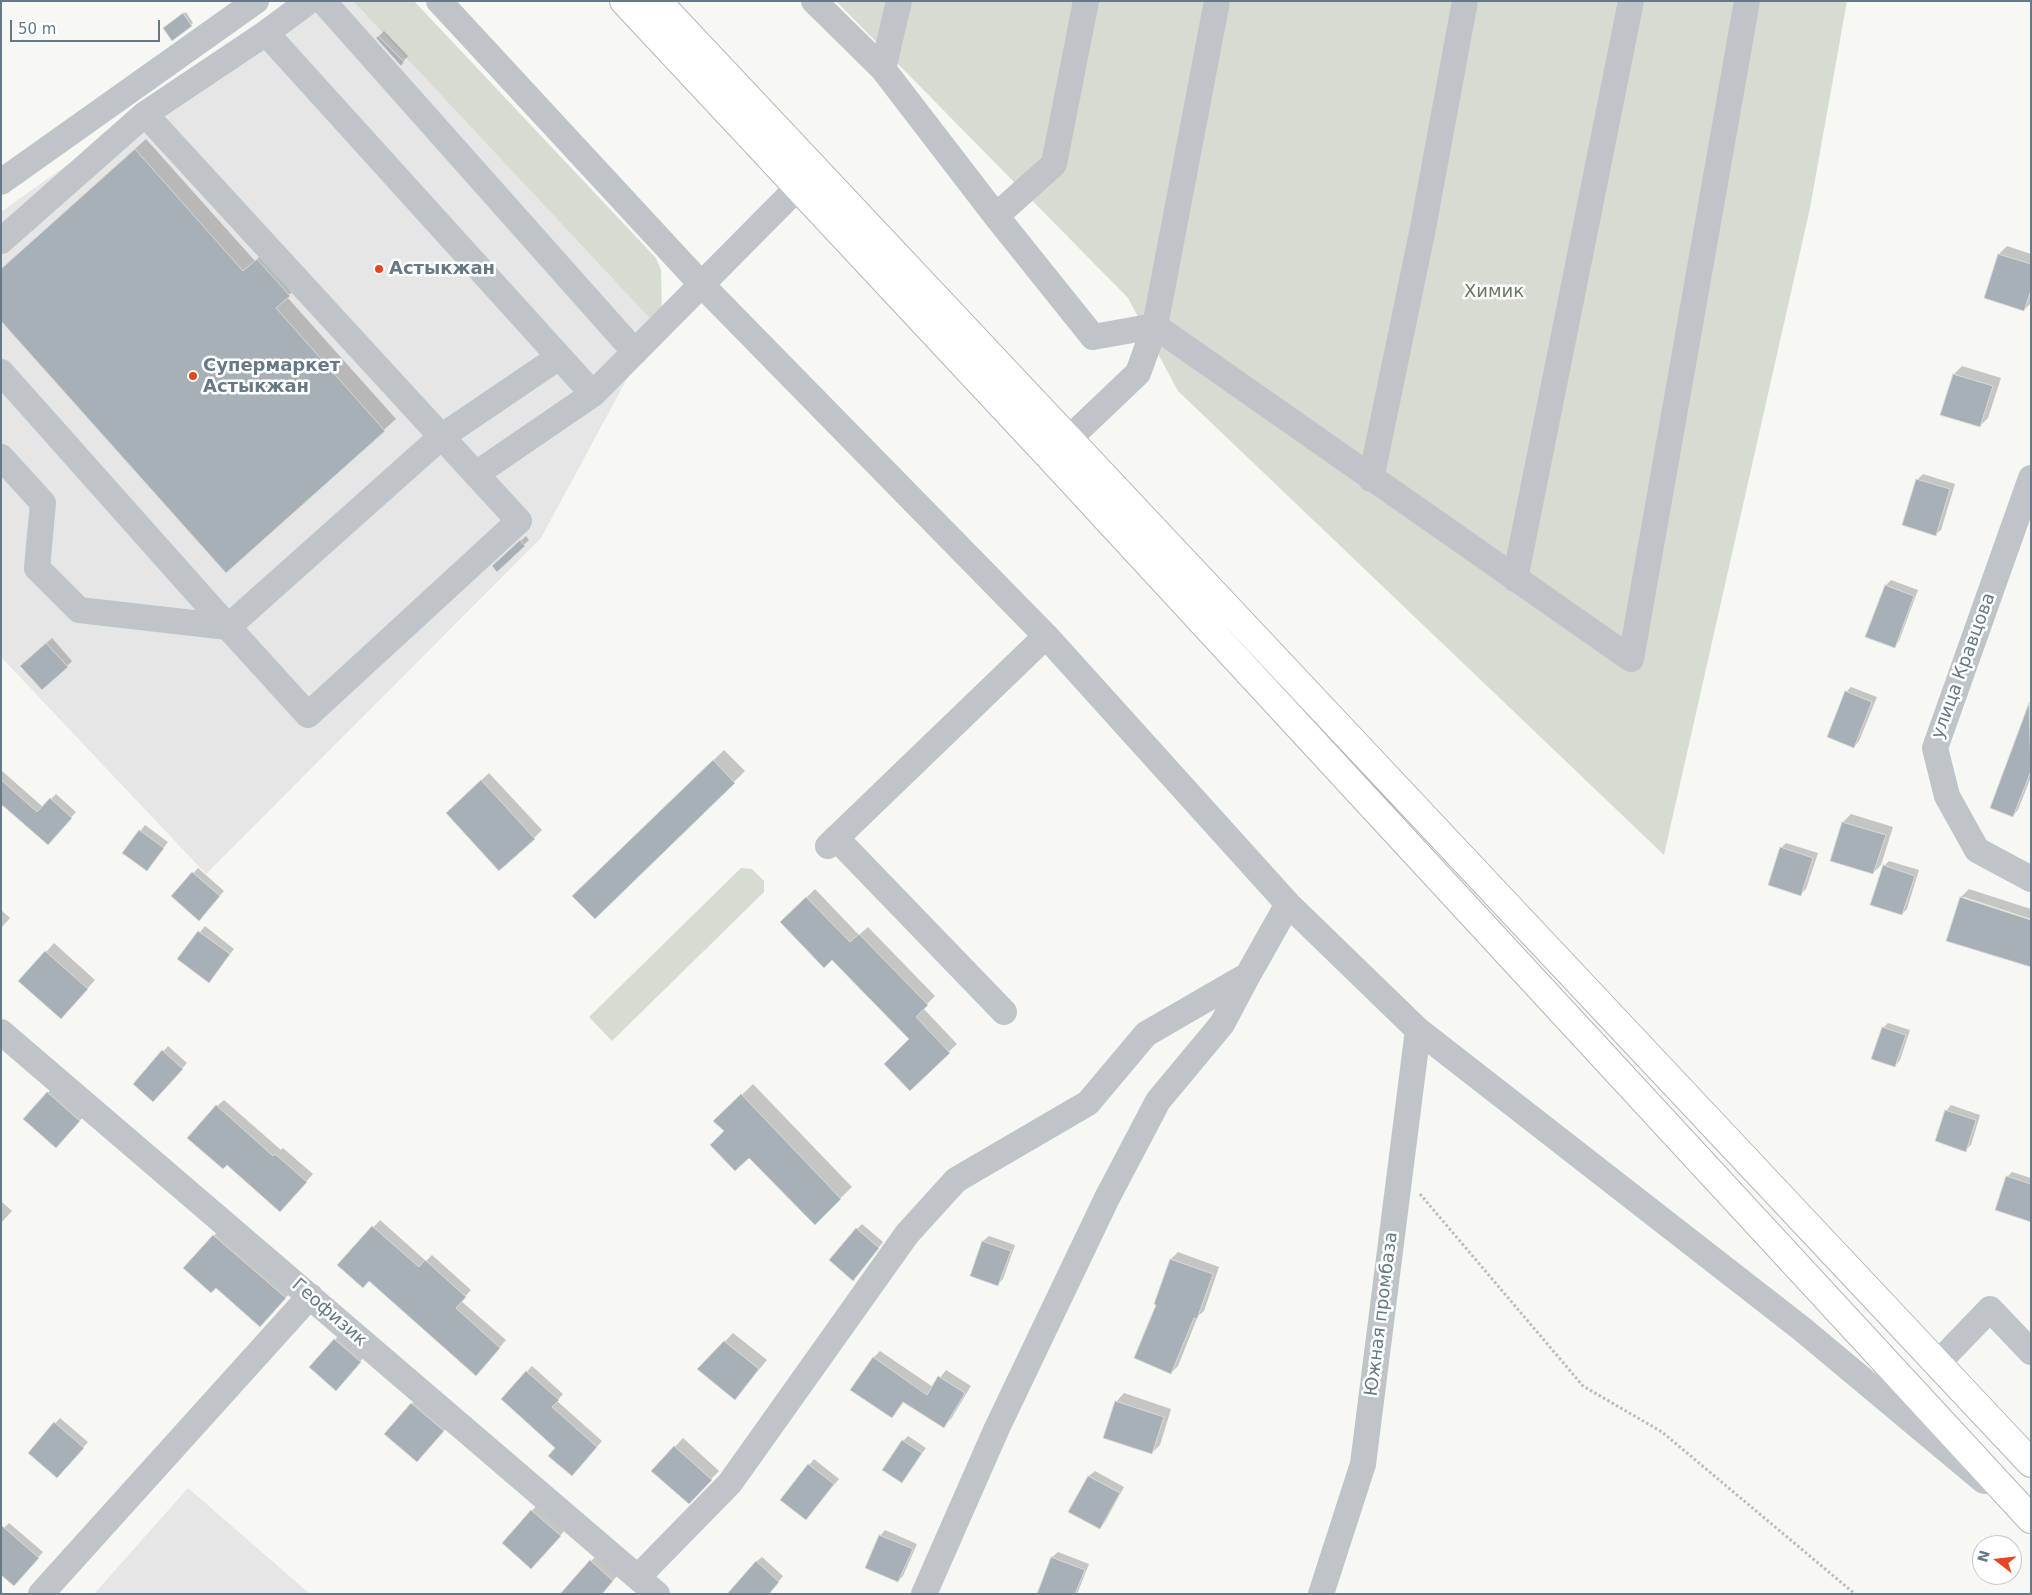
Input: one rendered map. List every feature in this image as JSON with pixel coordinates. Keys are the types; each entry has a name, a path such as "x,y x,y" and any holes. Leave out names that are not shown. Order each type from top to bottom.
{"highway":[{"path":"624,1 806,178"},
{"path":"656,1 806,178 1059,449 2031,1519"},
{"path":"1059,449 2031,1464"}],"street":[{"path":"1,182 256,1"},
{"path":"1,242 145,114 266,33 309,1"},
{"path":"322,1 635,352"},
{"path":"439,1 702,285 1046,636 1288,904 1418,1030 1802,1329 2031,1519"},
{"path":"814,1 883,69 996,216 1093,337 1155,326 1371,479 1631,659 1747,1"},
{"path":"883,69 899,1"},
{"path":"996,216 1054,164 1086,1"},
{"path":"1059,449 1138,373 1155,326 1217,1"},
{"path":"1371,479 1424,219 1465,1"},
{"path":"1515,579 1631,1"},
{"path":"266,33 593,394"},
{"path":"1,372 308,715 519,521 145,114"},
{"path":"476,474 593,394 806,178"},
{"path":"1,457 43,504 37,568 79,610 228,627 442,437 559,357"},
{"name":"улица Кравцова","path":"2031,478 1935,748 1947,796 1977,850 2031,879"},
{"path":"1004,1012 832,842 1046,636"},
{"path":"924,1594 1002,1420 1107,1198 1130,1154 1158,1101 1222,1024 1288,904"},
{"path":"648,1586 730,1484 907,1234 956,1180 1088,1103 1146,1034 1248,974"},
{"name":"Южная промбаза","path":"1321,1594 1362,1464 1418,1030"},
{"name":"Геофизик","path":"1,1032 648,1586"},
{"path":"41,1594 310,1296"},
{"path":"1937,1364 1990,1309 2031,1352"}],"path":[{"path":"1420,1194 1582,1386 1662,1432 1855,1594"}],"shaded area":[{"path":"297,1 353,1 656,325 541,538 206,874 1,657 1,212"},
{"path":"188,1488 310,1594 94,1594"}],"green space":[{"path":"353,1 414,1 656,258 661,270 662,317 656,325"},
{"name":"Химик","path":"836,1 1847,1 1810,208 1664,855 1178,391 1128,298"},
{"path":"741,868 752,869 764,881 764,892 612,1041 589,1017"}],"building":[{"path":"183,13 192,26 172,41 163,28"},
{"path":"378,36 404,62 401,66 376,38"},
{"name":"Супермаркет Астыкжан","path":"135,149 243,271 257,259 290,296 276,308 385,431 226,573 1,321 1,269"},
{"path":"1998,254 2031,264 2031,290 2024,311 1984,298"},
{"path":"1953,374 1993,386 1980,427 1940,415"},
{"path":"1916,479 1950,489 1936,536 1902,525"},
{"path":"520,540 525,546 497,572 492,566"},
{"path":"1885,585 1914,596 1895,648 1865,637"},
{"path":"46,643 68,667 42,690 20,666"},
{"path":"1845,691 1872,702 1854,748 1827,737"},
{"path":"2029,703 2031,771 2013,817 1990,808"},
{"path":"713,760 735,783 595,919 572,896"},
{"path":"1,780 37,812 50,798 72,818 48,845 1,804"},
{"path":"481,780 535,839 499,871 446,813"},
{"path":"1842,822 1886,835 1873,874 1830,861"},
{"path":"139,830 164,848 147,871 122,853"},
{"path":"1780,847 1813,858 1801,896 1768,885"},
{"path":"1883,865 1915,876 1902,915 1870,905"},
{"path":"192,872 220,896 199,921 171,896"},
{"path":"806,897 850,942 859,934 928,1005 916,1017 950,1053 910,1091 884,1064 909,1039 832,960 824,968 780,922"},
{"path":"1960,897 2031,920 2031,967 1946,941"},
{"path":"198,931 230,954 209,983 177,959"},
{"path":"45,951 88,989 61,1019 18,981"},
{"path":"1882,1027 1906,1035 1895,1067 1871,1059"},
{"path":"162,1050 183,1069 153,1102 133,1084"},
{"path":"47,1092 80,1121 56,1148 23,1119"},
{"path":"741,1094 841,1199 815,1225 749,1158 735,1171 710,1145 724,1131 713,1121"},
{"path":"216,1105 273,1156 275,1154 307,1182 280,1212 227,1165 223,1169 187,1138"},
{"path":"1945,1110 1976,1120 1966,1152 1935,1141"},
{"path":"2006,1176 2031,1184 2031,1222 1995,1210"},
{"path":"372,1226 419,1267 425,1260 466,1297 456,1308 500,1348 476,1376 369,1281 363,1288 337,1265"},
{"path":"856,1228 879,1248 853,1281 829,1260"},
{"path":"213,1235 286,1298 260,1327 216,1288 211,1293 183,1268"},
{"path":"982,1241 1011,1251 998,1286 970,1276"},
{"path":"1170,1259 1213,1274 1197,1319 1194,1318 1171,1374 1134,1358 1156,1305 1154,1304"},
{"path":"334,1339 361,1362 336,1391 309,1367"},
{"path":"724,1341 759,1369 735,1400 697,1369"},
{"path":"873,1357 927,1395 938,1376 965,1393 944,1428 903,1402 892,1418 850,1390"},
{"path":"526,1371 559,1400 552,1407 597,1447 572,1476 548,1456 555,1448 501,1399"},
{"path":"1115,1401 1164,1417 1152,1454 1103,1438"},
{"path":"411,1403 444,1431 417,1462 384,1434"},
{"path":"54,1422 84,1448 57,1478 28,1453"},
{"path":"902,1440 922,1453 902,1483 882,1470"},
{"path":"674,1446 712,1480 689,1504 651,1471"},
{"path":"808,1464 834,1484 806,1520 780,1500"},
{"path":"1088,1476 1120,1493 1100,1529 1068,1512"},
{"path":"531,1510 561,1536 531,1569 502,1543"},
{"path":"1,1525 39,1558 14,1586 1,1575"},
{"path":"879,1535 913,1549 898,1582 865,1568"},
{"path":"1051,1557 1085,1570 1075,1594 1037,1594"},
{"path":"590,1560 613,1581 602,1594 560,1594"},
{"path":"756,1561 779,1582 769,1594 727,1594"}],"place":[{"name":"Астыкжан","path":"379,269"},
{"name":"Супермаркет Астыкжан","path":"193,376"}]}
